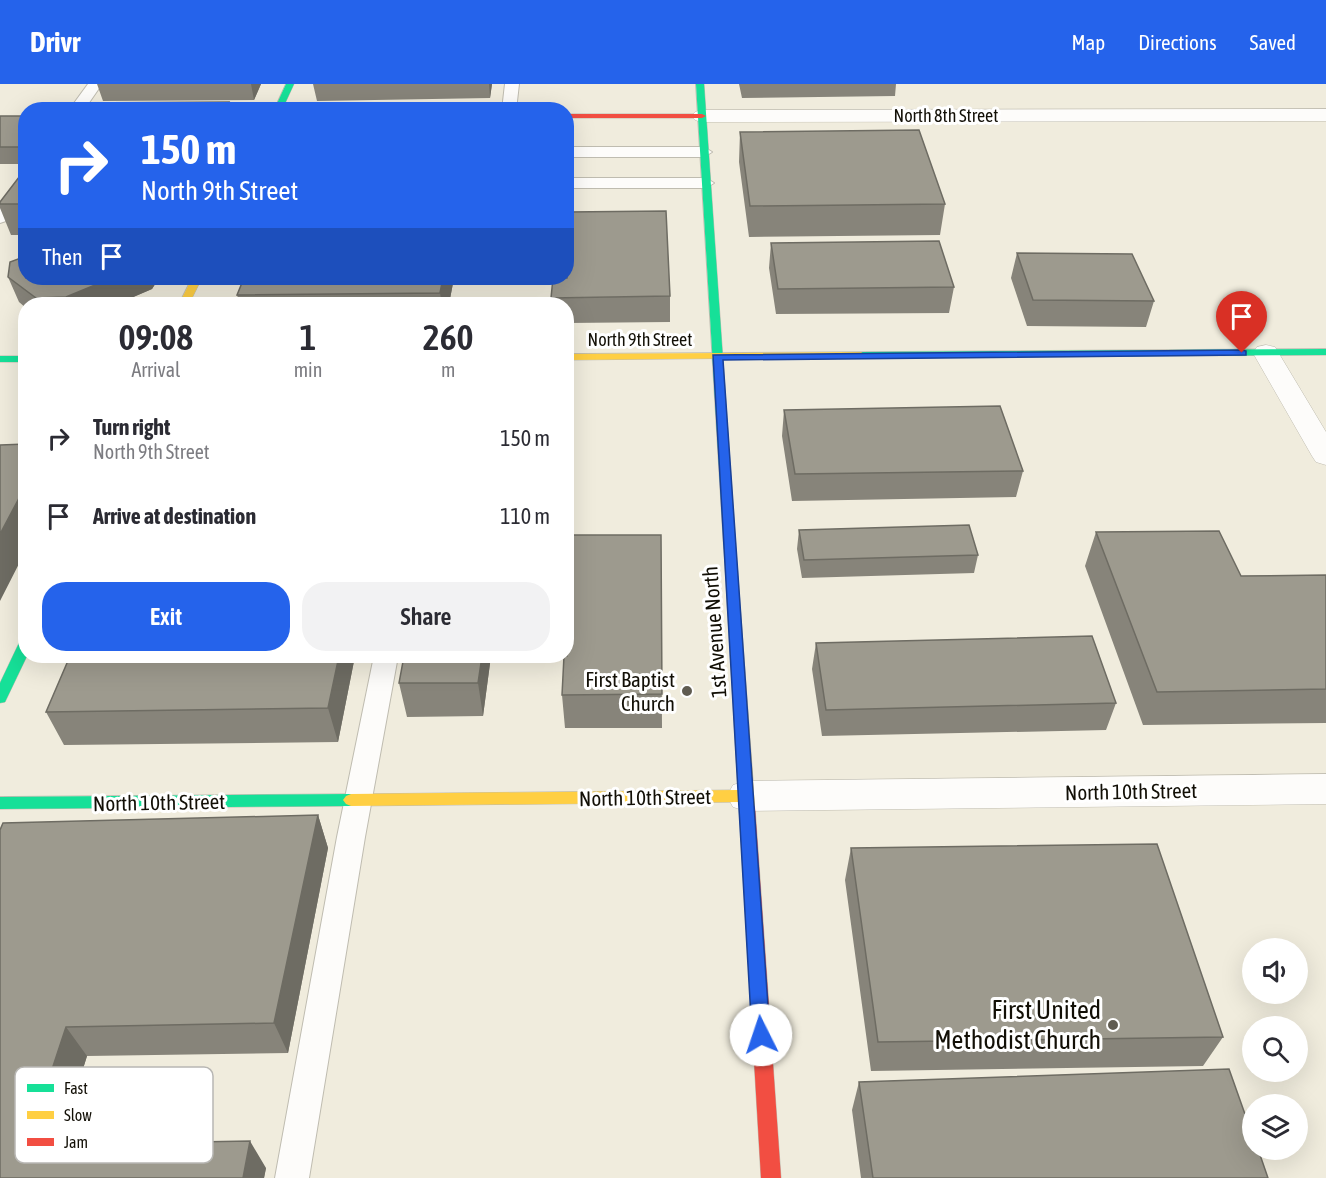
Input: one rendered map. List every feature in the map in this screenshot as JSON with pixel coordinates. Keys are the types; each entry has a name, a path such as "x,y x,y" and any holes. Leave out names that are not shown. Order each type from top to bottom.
{"main road":[{"path":"282,102 290,84"},
{"name":"1st Avenue North","path":"700,84 771,1178"},
{"name":"North 8th Street","path":"574,116 702,116"},
{"name":"North 9th Street","path":"574,357 1326,352"},
{"path":"0,359 18,358"},
{"path":"0,698 18,660"},
{"name":"North 10th Street","path":"0,803 746,796"}],"street":[{"name":"North 8th Street","path":"702,116 1326,114"},
{"path":"1266,353 1326,456"},
{"name":"North 10th Street","path":"746,796 1326,789"}],"lane":[{"path":"82,102 95,84"},
{"path":"510,102 512,84"},
{"path":"574,152 704,152"},
{"path":"574,183 706,183"},
{"path":"0,218 18,193"},
{"path":"292,1178 358,800 385,663"}],"building":[{"path":"0,116 18,116 18,147 0,147"},
{"path":"919,130 945,204 750,206 740,132"},
{"path":"18,178 18,204 0,204"},
{"path":"666,211 670,296 551,297 552,285 574,285 574,212"},
{"path":"939,241 954,287 778,289 771,243"},
{"path":"1017,253 1132,254 1154,301 1033,300"},
{"path":"18,259 18,284 8,277 10,262"},
{"path":"19,285 95,285 66,297 35,297"},
{"path":"241,285 442,285 440,293 237,295"},
{"path":"1000,406 1023,471 795,474 784,410"},
{"path":"18,444 18,500 0,534 0,445"},
{"path":"969,525 978,555 804,560 799,530"},
{"path":"1219,531 1241,576 1326,575 1326,689 1157,692 1096,532"},
{"path":"574,535 661,535 662,694 562,695 564,663 574,663"},
{"path":"1092,636 1116,703 826,710 816,643"},
{"path":"67,663 338,663 328,708 46,712"},
{"path":"403,663 481,663 478,683 399,683"},
{"path":"318,815 274,1023 66,1027 53,1067 15,1067 15,1163 213,1163 213,1142 250,1141 243,1178 0,1178 0,830 3,823"},
{"path":"1157,844 1223,1037 878,1042 851,848"},
{"path":"1229,1069 1242,1106 1242,1160 1262,1160 1268,1178 873,1178 859,1082"}],"traffic: fast":[{"path":"282,102 290,84"},
{"path":"700,84 730,549"},
{"path":"861,355 1326,352"},
{"path":"0,359 18,359"},
{"path":"0,698 18,660"},
{"path":"0,803 351,800"}],"traffic: slow":[{"path":"188,297 194,285"},
{"path":"574,357 861,355"},
{"path":"730,549 747,807"},
{"path":"351,800 746,796"}],"traffic: jam":[{"path":"574,116 702,116"},
{"path":"747,807 771,1178"}],"place":[{"name":"First Baptist Church","path":"687,691"},
{"name":"First United Methodist Church","path":"1113,1025"}],"route":[{"path":"761,1035 717,357 1242,353"}]}
